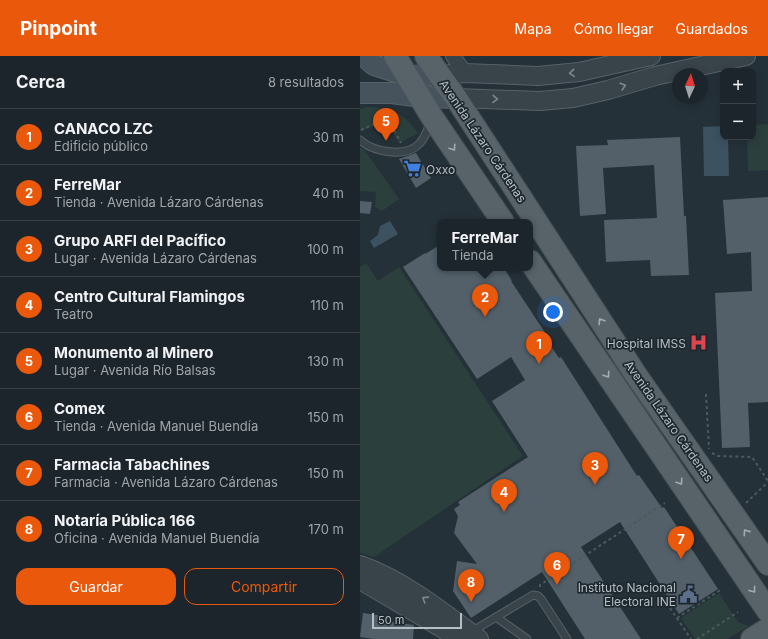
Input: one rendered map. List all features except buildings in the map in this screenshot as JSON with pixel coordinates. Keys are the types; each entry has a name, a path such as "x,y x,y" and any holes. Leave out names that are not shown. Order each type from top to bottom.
{"main road":[{"path":"364,56 374,65 408,76 439,75"},
{"path":"395,56 432,117 501,219"},
{"name":"Avenida Lázaro Cárdenas","path":"426,56 456,98 636,375 768,564"},
{"path":"360,93 392,93 421,97 456,98"},
{"name":"Avenida Lázaro Cárdenas","path":"533,265 768,611"},
{"path":"752,639 768,629"}],"street":[{"path":"453,56 464,73"},
{"path":"439,75 464,73 538,76 579,72 598,62 651,56"},
{"path":"456,98 540,101 573,98 608,90 655,76 746,56"},
{"path":"360,565 372,569 425,599 469,637"},
{"path":"360,580 442,628 469,637"}],"lane":[{"path":"360,140 374,148 392,152 406,151 420,144 432,117"},
{"path":"469,637 496,617 533,595 538,596 541,599 567,639"},
{"path":"496,617 527,639"}],"path":[{"path":"360,131 374,124 394,130 406,151"},
{"path":"706,394 708,447 711,452 718,456 752,457 768,481 733,515"},
{"path":"538,596 540,585 665,503"},
{"path":"677,618 722,589"},
{"path":"670,608 691,639"},
{"path":"697,639 738,612"}],"green space":[{"path":"366,107 396,112 407,120 418,133 399,143 392,131 375,125 362,131 360,128 360,109"},
{"path":"768,124 768,170 748,171 747,140 756,140 756,125"},
{"path":"360,148 364,149 399,199 382,211 375,207 376,192 360,191"},
{"path":"366,263 378,281 399,267 523,456 374,557 360,553 360,267"},
{"path":"719,593 738,622 749,626 727,639 695,639 681,618"}],"water":[{"path":"720,126 720,140 728,140 729,176 704,176 703,127"},
{"path":"390,221 398,234 374,248 370,241 378,235 380,226"}],"place":[{"name":"Monumento al Minero","path":"386,141"},
{"name":"Oxxo","path":"413,169"},
{"name":"FerreMar","path":"485,317"},
{"name":"Hospital IMSS","path":"699,343"},
{"name":"CANACO LZC","path":"539,364"},
{"name":"Grupo ARFI del Pacífico","path":"595,485"},
{"name":"Centro Cultural Flamingos","path":"504,512"},
{"name":"Farmacia Tabachines","path":"681,559"},
{"name":"Comex","path":"557,585"},
{"name":"Instituto Nacional Electoral INE","path":"689,594"},
{"name":"Notaría Pública 166","path":"471,602"}]}
